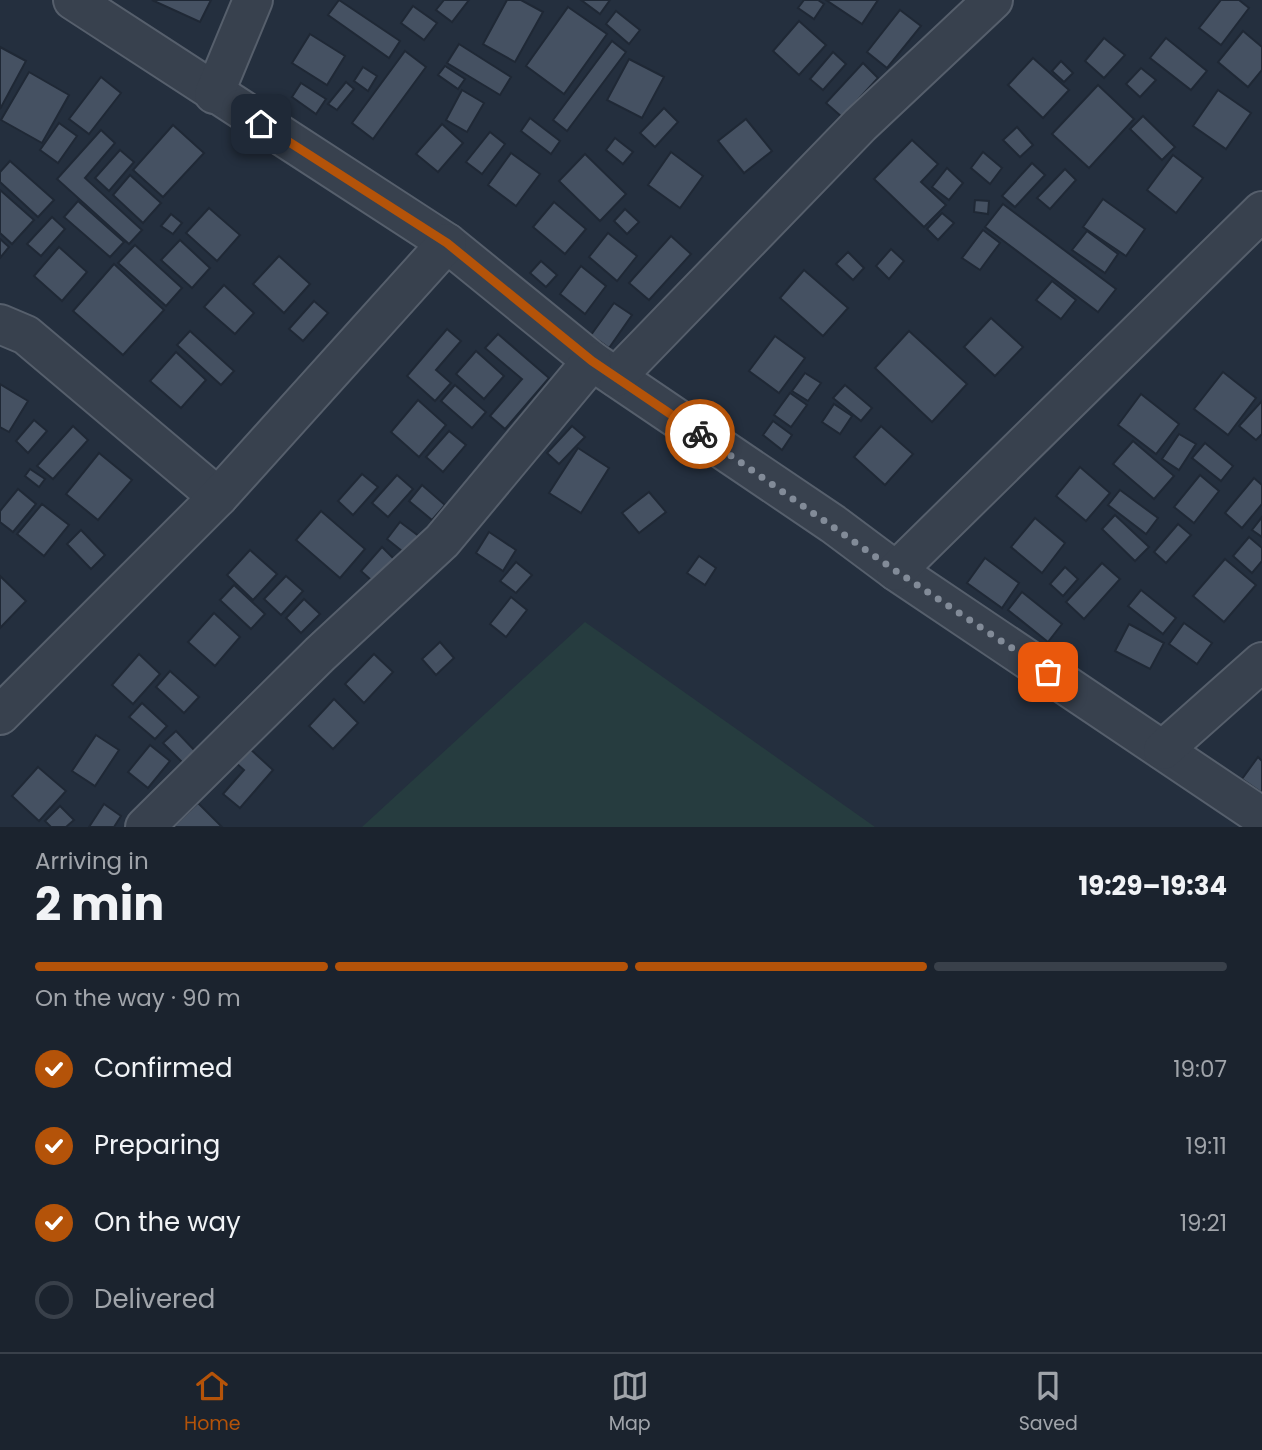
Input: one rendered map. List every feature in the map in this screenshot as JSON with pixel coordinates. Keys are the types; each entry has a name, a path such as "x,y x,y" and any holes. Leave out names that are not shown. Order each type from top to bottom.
{"street":[{"path":"74,0 447,243 604,369 833,524 896,571 1262,817"},
{"path":"214,93 253,0"},
{"path":"145,827 320,654 442,541 604,369 993,0"},
{"path":"896,571 1262,211"},
{"path":"0,715 218,496 447,243"},
{"path":"0,324 26,335 218,496"},
{"path":"1163,750 1262,662"}],"green space":[{"path":"585,622 875,827 362,827"}],"building":[{"path":"152,0 211,0 200,22"},
{"path":"339,0 400,41 389,58 328,15"},
{"path":"444,0 469,0 452,22 436,10"},
{"path":"507,0 521,0 543,12 515,62 483,44"},
{"path":"581,0 610,0 600,14"},
{"path":"804,0 818,0 824,4 814,19 798,8"},
{"path":"826,0 878,0 862,24"},
{"path":"1221,0 1239,0 1249,8 1221,45 1199,28"},
{"path":"413,6 437,23 424,40 401,23"},
{"path":"568,7 607,34 564,94 526,66"},
{"path":"900,10 921,26 887,68 867,52"},
{"path":"616,11 640,30 629,44 606,24"},
{"path":"799,21 826,45 799,75 773,51"},
{"path":"1243,31 1262,47 1262,70 1248,87 1218,62"},
{"path":"310,34 345,56 327,85 292,63"},
{"path":"1104,38 1125,55 1104,78 1085,61"},
{"path":"1166,38 1207,71 1191,90 1150,58"},
{"path":"612,41 626,52 567,131 553,120"},
{"path":"459,44 511,77 500,95 447,63"},
{"path":"0,47 26,61 0,109"},
{"path":"405,51 426,67 373,139 352,123"},
{"path":"833,52 846,64 823,90 810,79"},
{"path":"1033,58 1069,90 1043,118 1008,85"},
{"path":"629,59 664,77 642,118 607,100"},
{"path":"1061,61 1073,73 1064,82 1052,71"},
{"path":"863,63 878,78 842,117 826,103"},
{"path":"445,66 465,79 458,89 438,75"},
{"path":"363,67 377,76 368,91 354,81"},
{"path":"1141,68 1156,80 1140,97 1126,84"},
{"path":"29,72 69,95 42,143 1,120"},
{"path":"101,77 121,93 89,134 69,119"},
{"path":"346,82 354,89 337,110 328,104"},
{"path":"301,83 326,99 316,114 292,97"},
{"path":"1098,85 1134,119 1089,168 1052,134"},
{"path":"462,90 484,103 467,132 446,120"},
{"path":"1218,90 1251,113 1226,149 1193,126"},
{"path":"664,108 678,122 655,147 640,133"},
{"path":"1143,116 1175,147 1162,160 1130,129"},
{"path":"530,118 560,141 551,154 521,131"},
{"path":"746,119 772,151 744,173 718,141"},
{"path":"59,123 77,136 58,163 40,150"},
{"path":"442,124 463,143 438,172 416,154"},
{"path":"173,125 204,153 163,197 133,170"},
{"path":"1017,127 1033,145 1020,157 1003,140"},
{"path":"101,130 115,143 85,178 142,230 129,244 57,179"},
{"path":"490,132 505,144 482,174 466,162"},
{"path":"615,138 633,152 623,164 606,150"},
{"path":"912,140 938,164 921,182 946,205 924,227 874,179"},
{"path":"120,150 134,162 109,191 95,178"},
{"path":"671,152 703,176 680,208 648,185"},
{"path":"983,152 1002,168 990,184 971,168"},
{"path":"511,153 540,174 516,206 488,185"},
{"path":"585,154 626,194 600,221 559,181"},
{"path":"1173,155 1203,178 1176,213 1147,190"},
{"path":"10,161 54,200 38,217 0,182 0,172"},
{"path":"1032,163 1045,175 1015,207 1002,196"},
{"path":"947,168 963,183 949,200 932,187"},
{"path":"1065,169 1076,180 1050,209 1037,198"},
{"path":"130,175 161,203 143,223 113,195"},
{"path":"0,190 34,220 12,244 0,233"},
{"path":"1103,199 1145,229 1126,256 1083,227"},
{"path":"975,200 989,201 988,214 974,212"},
{"path":"78,201 124,242 110,257 64,217"},
{"path":"554,202 586,229 565,254 533,227"},
{"path":"1003,204 1116,289 1098,312 985,227"},
{"path":"209,208 240,235 217,261 186,233"},
{"path":"625,209 639,222 627,234 614,221"},
{"path":"942,213 954,223 938,240 927,229"},
{"path":"171,214 182,223 173,234 161,226"},
{"path":"52,217 65,229 41,256 27,244"},
{"path":"983,230 1000,243 980,270 962,258"},
{"path":"1087,231 1118,254 1105,273 1072,250"},
{"path":"608,233 637,256 617,281 589,257"},
{"path":"671,236 691,254 649,300 629,283"},
{"path":"0,239 9,247 0,258"},
{"path":"180,240 210,268 192,288 161,260"},
{"path":"135,245 182,288 166,306 118,263"},
{"path":"59,247 87,272 62,301 34,276"},
{"path":"891,249 904,261 889,279 876,266"},
{"path":"848,252 864,268 853,280 836,264"},
{"path":"279,256 310,284 284,313 253,284"},
{"path":"541,261 557,275 546,287 530,273"},
{"path":"114,264 164,310 123,355 73,311"},
{"path":"581,266 606,286 585,314 560,294"},
{"path":"804,270 848,308 823,336 780,298"},
{"path":"1052,281 1076,300 1061,319 1036,300"},
{"path":"224,285 254,313 235,334 204,307"},
{"path":"314,301 328,313 303,341 289,329"},
{"path":"614,303 632,315 609,348 591,335"},
{"path":"991,318 1023,347 995,376 964,347"},
{"path":"447,329 461,341 436,370 451,383 435,401 407,376"},
{"path":"190,331 234,371 221,385 177,345"},
{"path":"909,331 967,384 932,422 875,368"},
{"path":"498,334 549,378 505,429 490,416 522,379 485,348"},
{"path":"775,336 805,358 779,393 749,371"},
{"path":"476,351 504,376 484,399 456,374"},
{"path":"176,352 206,380 181,408 150,381"},
{"path":"1223,372 1256,398 1228,435 1194,409"},
{"path":"805,373 821,383 808,401 792,391"},
{"path":"0,384 28,401 9,432 0,427"},
{"path":"455,385 486,412 472,428 441,401"},
{"path":"845,385 872,408 861,421 833,398"},
{"path":"790,393 807,405 791,427 774,415"},
{"path":"1141,394 1179,424 1156,454 1118,425"},
{"path":"418,400 446,425 419,457 391,432"},
{"path":"1262,401 1262,434 1256,440 1239,426"},
{"path":"834,404 852,416 840,434 822,422"},
{"path":"34,420 47,431 28,453 16,441"},
{"path":"773,421 792,435 782,450 763,435"},
{"path":"73,426 88,440 53,479 37,466"},
{"path":"572,426 585,437 559,464 547,453"},
{"path":"881,426 913,454 885,485 854,457"},
{"path":"449,431 466,445 443,472 426,457"},
{"path":"1179,434 1196,444 1179,470 1162,459"},
{"path":"1133,441 1174,476 1154,499 1113,464"},
{"path":"1205,443 1233,466 1221,481 1192,458"},
{"path":"578,448 609,468 581,513 549,493"},
{"path":"99,453 132,480 98,520 66,494"},
{"path":"1080,467 1110,493 1086,521 1056,496"},
{"path":"30,469 45,479 39,487 25,476"},
{"path":"362,474 378,487 353,515 338,501"},
{"path":"397,475 413,489 388,517 372,503"},
{"path":"1200,475 1219,491 1194,523 1174,507"},
{"path":"1254,478 1262,485 1262,504 1242,528 1225,513"},
{"path":"422,485 445,505 432,520 409,501"},
{"path":"18,489 36,504 13,532 0,522 0,511"},
{"path":"1120,490 1158,518 1146,534 1108,505"},
{"path":"649,492 666,512 639,533 622,513"},
{"path":"42,504 69,525 44,556 17,534"},
{"path":"321,511 365,549 340,578 296,540"},
{"path":"1115,515 1149,547 1135,561 1102,529"},
{"path":"1262,517 1262,537 1252,530"},
{"path":"1035,518 1065,543 1042,573 1011,547"},
{"path":"400,522 420,537 407,555 387,539"},
{"path":"1178,524 1191,535 1166,563 1154,552"},
{"path":"81,530 105,555 91,569 67,544"},
{"path":"489,532 516,550 503,571 476,553"},
{"path":"1249,537 1262,548 1262,561 1252,573 1233,556"},
{"path":"382,547 399,564 379,587 361,571"},
{"path":"250,550 277,574 253,600 227,575"},
{"path":"699,556 716,568 705,585 687,573"},
{"path":"985,558 1019,583 1002,608 967,583"},
{"path":"1225,559 1256,585 1224,622 1193,596"},
{"path":"516,562 532,575 516,593 500,581"},
{"path":"1102,563 1120,579 1084,619 1066,602"},
{"path":"1065,567 1078,579 1063,596 1050,584"},
{"path":"0,576 26,601 0,628"},
{"path":"286,576 303,591 281,615 264,599"},
{"path":"234,585 265,614 251,629 220,600"},
{"path":"1141,590 1176,618 1163,634 1128,606"},
{"path":"1022,592 1062,624 1048,642 1008,610"},
{"path":"511,597 527,610 506,637 490,624"},
{"path":"304,599 320,614 301,633 286,618"},
{"path":"214,613 240,637 215,666 188,642"},
{"path":"1184,623 1212,643 1197,664 1169,644"},
{"path":"1129,624 1164,643 1150,669 1115,651"},
{"path":"440,642 454,658 436,675 422,659"},
{"path":"139,654 160,674 133,704 112,685"},
{"path":"374,654 393,672 364,703 345,684"},
{"path":"170,671 199,697 184,713 156,687"},
{"path":"334,699 358,723 333,749 309,726"},
{"path":"142,703 167,726 155,739 129,717"},
{"path":"176,731 196,752 184,764 163,743"},
{"path":"96,735 119,750 95,786 72,771"},
{"path":"150,745 170,761 148,788 128,772"},
{"path":"248,747 273,770 240,808 223,794 244,770 235,762"},
{"path":"1258,757 1262,761 1262,793 1242,779"},
{"path":"38,767 66,791 39,821 12,796"},
{"path":"198,803 222,827 173,827"},
{"path":"104,804 121,816 114,827 89,827"},
{"path":"60,806 74,820 66,827 51,827 45,821"}],"way so far":[{"path":"700,434 833,524 896,571 1048,672"}],"route":[{"path":"261,124 447,243 592,361 700,434"}]}
